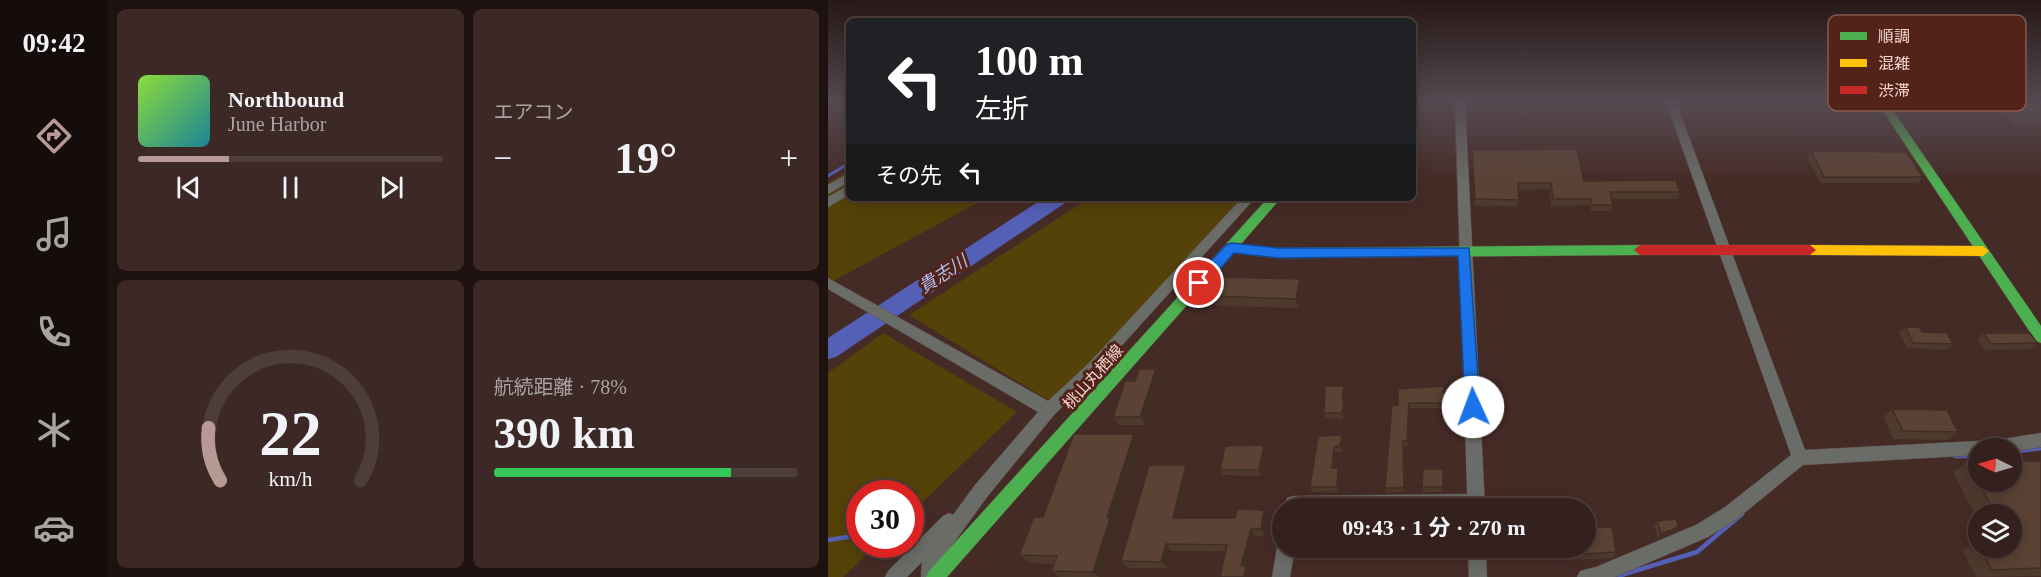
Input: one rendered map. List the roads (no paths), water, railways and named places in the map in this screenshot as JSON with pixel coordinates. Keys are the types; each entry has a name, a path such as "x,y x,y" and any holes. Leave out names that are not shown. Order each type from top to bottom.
{"street":[{"path":"1462,129 1476,498"},
{"path":"1680,129 1800,458"},
{"path":"1900,129 2041,337"},
{"path":"828,190 846,179"},
{"path":"828,203 846,191"},
{"path":"930,577 931,559 981,491 1049,410 1101,360 1247,201"},
{"name":"桃山丸栖線","path":"934,577 1272,201"},
{"path":"1231,248 1278,253 1983,251"},
{"path":"828,283 1049,410"},
{"path":"1587,577 1596,576 1702,531 1731,513 1800,458 1997,447 2041,440"},
{"path":"894,577 981,491"},
{"path":"1281,577 1284,558"},
{"path":"1477,558 1478,577"}],"waterway":[{"path":"828,176 846,165"},
{"name":"貴志川","path":"828,350 1053,201"},
{"path":"2022,451 2041,448"},
{"path":"1955,456 1968,456"},
{"path":"1615,577 1697,552 1742,514"},
{"path":"828,540 846,537"}]}
